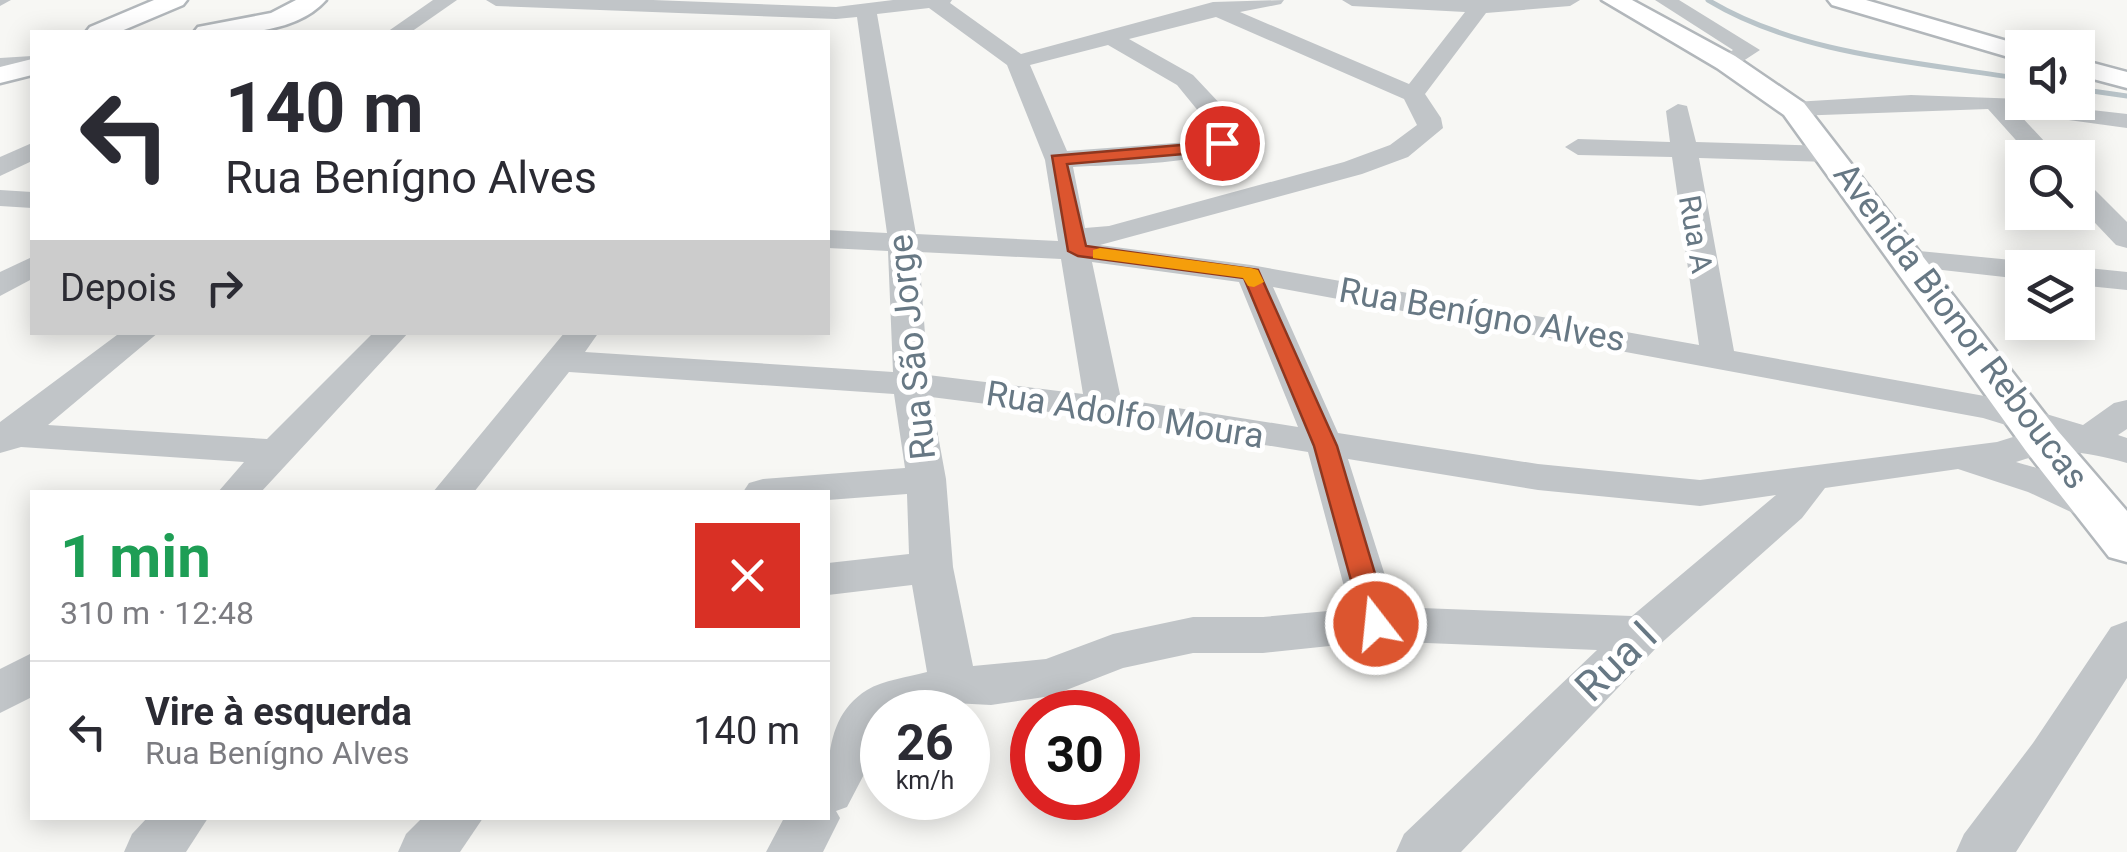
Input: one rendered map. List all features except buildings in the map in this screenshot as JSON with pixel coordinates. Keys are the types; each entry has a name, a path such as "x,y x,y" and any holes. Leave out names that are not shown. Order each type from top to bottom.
{"main road":[{"path":"104,30 175,0"},
{"path":"218,30 278,19 314,0"},
{"name":"Avenida Bionor Reboucas","path":"1614,0 1726,62 1794,109 2035,430 2116,529"},
{"path":"1840,0 2005,48"},
{"path":"2095,72 2127,80"}],"street":[{"path":"400,30 447,0"},
{"path":"496,0 850,8 936,1 1016,62 1058,160 1104,408"},
{"path":"1076,245 1352,168 1400,151 1430,128 1429,118 1412,94 1192,0"},
{"path":"1016,62 1218,10 1274,0"},
{"path":"1352,0 1480,7 1570,0"},
{"path":"1665,0 1749,50 1726,62"},
{"path":"553,23 581,2"},
{"path":"691,30 716,4"},
{"path":"1412,94 1480,7"},
{"path":"822,30 850,8"},
{"name":"Rua São Jorge","path":"850,8 903,243 912,384 926,479 931,566 953,684"},
{"path":"258,30 278,19"},
{"path":"1058,160 1207,148 1229,138 1231,130 1185,80 1111,38"},
{"path":"1880,84 1911,102"},
{"path":"1794,109 1995,102 2127,121"},
{"path":"1995,102 2030,140"},
{"name":"Rua A","path":"1678,111 1718,357"},
{"path":"1578,147 1830,154"},
{"path":"0,168 30,152"},
{"path":"0,198 30,200"},
{"path":"2095,206 2127,239"},
{"name":"Rua Benígno Alves","path":"830,239 1076,245 1990,408 2035,430"},
{"path":"1909,258 2005,268"},
{"path":"0,286 30,267"},
{"path":"1251,274 1325,446 1376,624"},
{"path":"2095,278 2127,281"},
{"path":"4,438 139,335"},
{"path":"240,490 389,335"},
{"path":"455,490 572,347"},
{"name":"Rua Adolfo Moura","path":"572,347 1104,408 1538,477 1700,493 1955,456 2000,454 2035,430"},
{"path":"2090,438 2127,411"},
{"path":"2035,430 2090,438 2127,451"},
{"path":"4,438 279,452"},
{"path":"1955,456 2042,483 2116,529"},
{"name":"Rua I","path":"1424,852 1642,634 1788,508 1813,476"},
{"path":"789,490 926,479"},
{"path":"830,579 931,566"},
{"path":"830,787 866,723 884,704 953,684 1022,684 1051,677 1113,652 1192,636 1263,635 1376,624 1642,634"},
{"path":"1984,852 2052,758 2127,638"},
{"path":"0,694 30,673"},
{"path":"152,852 179,820"},
{"path":"426,852 454,820"},
{"path":"794,852 812,820"}],"waterway":[{"path":"1708,0 1743,18 1820,45 2005,76"},
{"path":"2095,91 2127,96"}],"slow traffic":[{"path":"1100,254 1251,274 1254,282"}],"route":[{"path":"1222,143 1207,148 1058,160 1078,251 1251,274 1325,446 1376,624"}]}
